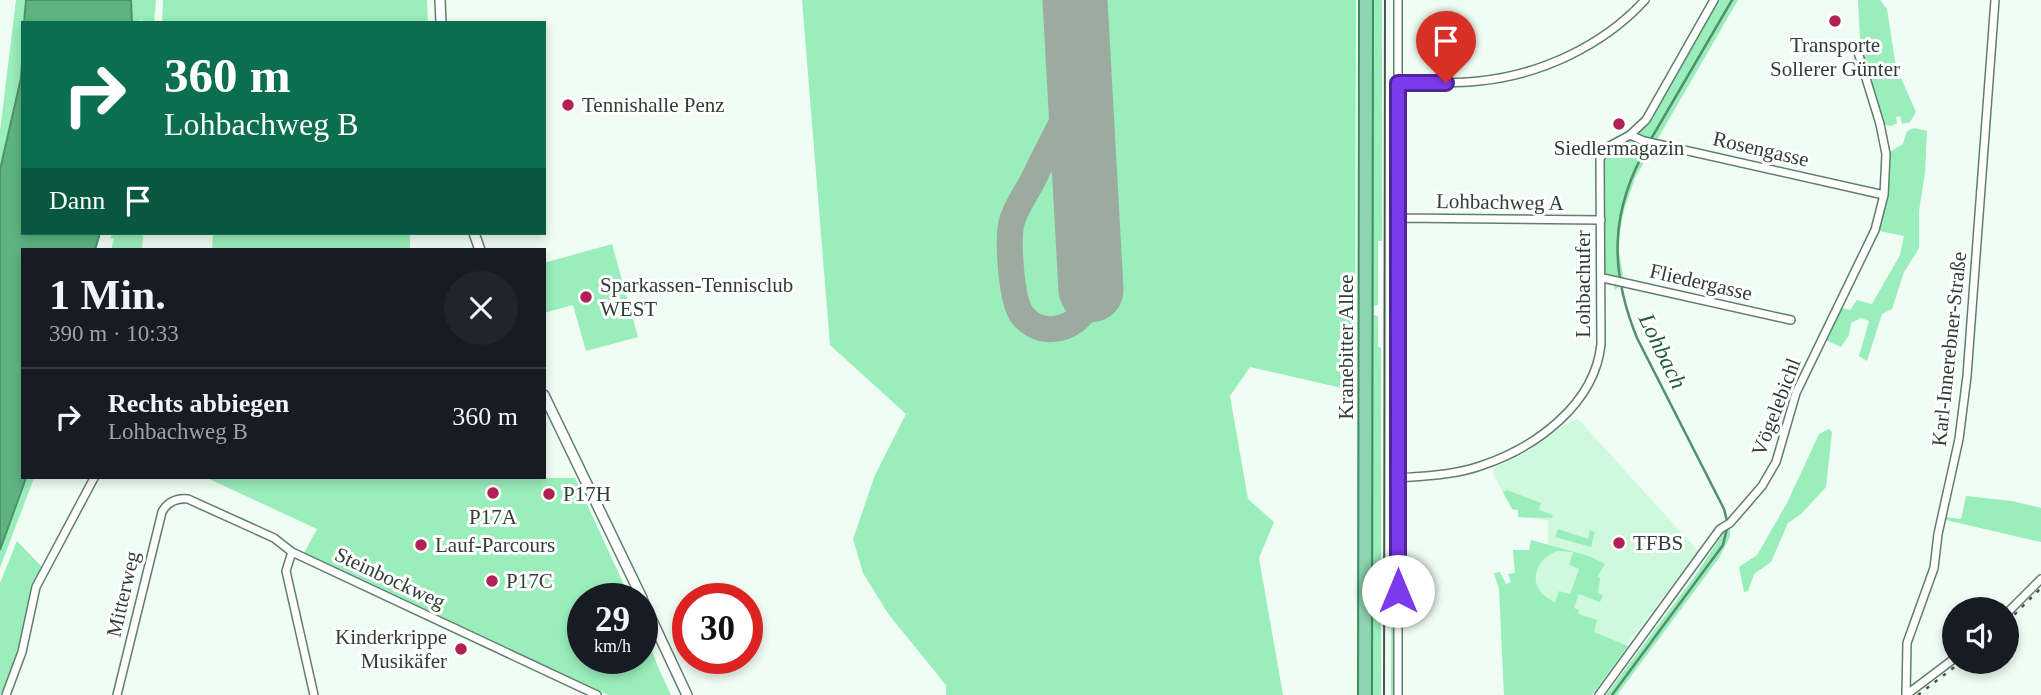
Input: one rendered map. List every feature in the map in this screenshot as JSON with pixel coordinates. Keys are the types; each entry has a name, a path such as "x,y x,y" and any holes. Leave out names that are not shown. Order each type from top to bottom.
{"main road":[{"name":"Kranebitter Allee","path":"1365,695 1366,0"}],"street":[{"path":"440,0 441,21"},
{"path":"1398,0 1398,695"},
{"path":"1398,83 1482,81 1530,71 1568,56 1594,41 1645,0"},
{"name":"Karl-Innerebner-Straße","path":"1906,695 1907,643 1933,574 1938,534 1959,439 1967,376 1995,0"},
{"name":"Lohbachufer","path":"1398,478 1439,475 1483,465 1529,443 1572,408 1595,374 1600,360 1603,278 1600,159 1606,148 1630,135 1646,120 1710,2"},
{"name":"Vögelebichl","path":"1599,695 1720,529 1730,523 1762,486 1776,462 1797,393 1875,230 1884,195 1886,154 1880,124 1857,49"},
{"name":"Rosengasse","path":"1630,135 1644,141 1884,195"},
{"name":"Lohbachweg A","path":"1398,218 1601,220"},
{"name":"Fliedergasse","path":"1603,278 1791,320"},
{"path":"546,399 634,583"},
{"path":"6,695 22,652 36,587 93,479"},
{"name":"Steinbockweg","path":"168,503 181,498 188,499 274,538 292,552 597,695"},
{"name":"Mitterweg","path":"117,695 153,543 162,512 168,503"},
{"path":"292,552 286,571 314,695"},
{"path":"2019,601 2041,579"},
{"path":"658,633 687,695"},
{"path":"1906,695 1942,669"}],"shaded area":[{"path":"16,0 26,0 25,21 21,21 21,78 0,170 0,131"},
{"path":"26,0 131,0 132,21 24,21"},
{"path":"131,0 156,0 154,21 132,21"},
{"path":"163,0 427,0 428,21 162,21"},
{"path":"802,0 1356,0 1355,391 1250,367 1230,396 1248,499 1274,522 1259,558 1283,695 946,695 946,685 889,615 863,573 853,539 875,475 906,414 830,345"},
{"path":"1371,0 1382,0 1382,241 1378,241 1378,305 1374,306 1374,315 1378,316 1378,347 1381,348 1381,695 1370,695"},
{"path":"1714,0 1738,0 1635,178 1620,231 1619,251 1624,282 1615,290 1612,280 1603,278 1600,159 1606,148 1646,120"},
{"path":"1858,0 1880,0 1887,9 1896,67 1916,112 1910,122 1902,124 1900,116 1896,117 1897,123 1891,126 1880,124 1857,49 1860,38"},
{"path":"21,78 21,235 99,235 96,248 21,248 21,479 26,479 0,550 0,170"},
{"path":"1914,128 1927,131 1925,173 1919,211 1919,248 1904,272 1892,309 1882,314 1867,361 1859,356 1869,321 1861,318 1851,323 1849,335 1841,347 1823,339 1839,307 1850,310 1857,300 1872,304 1900,255 1904,236 1875,230 1884,195 1886,154 1903,144 1907,131"},
{"path":"112,235 143,235 142,248 112,248 114,239"},
{"path":"213,235 410,235 410,248 212,248"},
{"name":"Sparkassen-Tennisclub WEST","path":"612,244 638,337 586,351 573,305 546,312 546,262"},
{"path":"1392,376 1395,377 1395,695 1391,695"},
{"name":"TFBS","path":"1578,419 1698,551 1606,672 1534,588 1535,571 1548,546 1548,520 1518,517 1518,510 1512,509 1493,474 1494,468 1525,453"},
{"path":"1829,429 1832,432 1826,487 1801,514 1788,523 1771,562 1754,574 1748,591 1744,592 1739,567 1757,555 1787,503 1819,434"},
{"path":"575,478 623,583 567,583 567,674 658,674 658,667 671,695 608,695 304,553 317,529 209,479"},
{"path":"26,479 34,479 0,568 0,550"},
{"path":"1507,490 1541,503 1539,510 1553,515 1552,518 1518,517 1518,510 1512,509 1503,492"},
{"path":"1966,496 2012,501 2041,508 2041,542 1946,520 1946,517 1961,519"},
{"path":"1730,523 1730,537 1719,558 1617,695 1606,695 1695,576"},
{"path":"1558,529 1588,539 1590,530 1595,532 1591,547 1555,537"},
{"path":"1531,540 1589,556 1605,564 1597,577 1600,578 1598,593 1603,595 1600,602 1579,594 1574,608 1579,610 1578,614 1597,620 1594,632 1628,646 1592,695 1504,695 1499,589 1494,573 1500,572 1506,584 1511,582 1508,574 1515,573 1513,550 1529,550","holes":["1557,551 1573,552 1569,565 1579,569 1570,594 1559,591 1555,602 1546,597 1536,584 1538,569 1548,556"]},
{"path":"17,541 43,568 31,599 8,680 0,695 0,583"}],"waterway":[{"name":"Lohbach","path":"1651,139 1732,0"},
{"name":"Lohbach","path":"1648,145 1635,169 1620,216 1618,264 1622,288 1637,338 1724,509 1727,521"},
{"name":"Lohbach","path":"1612,695 1723,545 1727,528"}],"taxiway":[{"path":"1080,76 1076,96 1015,214 1011,225 1010,258 1018,308 1032,324 1042,328 1054,329 1075,321 1089,302 1091,290"}],"runway":[{"path":"1075,0 1091,290"}],"tram line":[{"path":"1384,695 1385,0"}],"railway":[{"path":"2019,610 2041,588"},
{"path":"1918,695 1945,674"}],"place":[{"name":"Transporte Sollerer Günter","path":"1835,21"},
{"name":"Tennishalle Penz","path":"568,105"},
{"name":"Siedlermagazin","path":"1619,124"},
{"name":"Sparkassen-Tennisclub WEST","path":"586,297"},
{"name":"P17A","path":"493,493"},
{"name":"P17H","path":"549,494"},
{"name":"TFBS","path":"1619,543"},
{"name":"Lauf-Parcours","path":"421,545"},
{"name":"P17C","path":"492,581"},
{"name":"Kinderkrippe Musikäfer","path":"461,649"}],"route":[{"path":"1398,591 1398,83 1446,83"}]}
